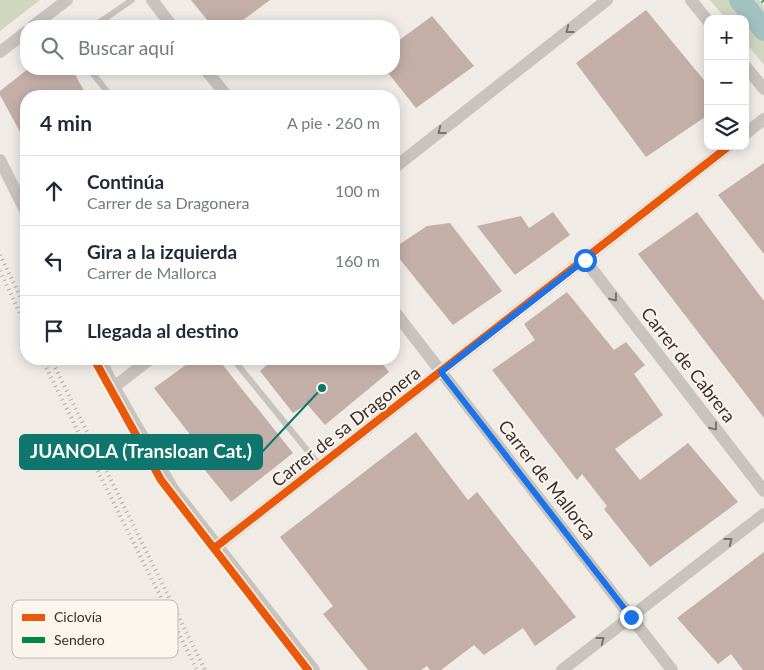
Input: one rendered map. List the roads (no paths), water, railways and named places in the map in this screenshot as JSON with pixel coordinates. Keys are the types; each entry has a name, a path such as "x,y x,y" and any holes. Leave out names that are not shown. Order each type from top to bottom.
{"street":[{"path":"41,20 67,0"},
{"path":"152,0 167,20"},
{"path":"400,163 607,0"},
{"path":"691,0 704,16"},
{"path":"0,52 20,37"},
{"path":"749,71 764,89"},
{"path":"211,75 222,90"},
{"path":"749,131 764,119"},
{"name":"Carrer de sa Dragonera","path":"217,546 725,150"},
{"path":"0,160 20,200"},
{"name":"Carrer de Cabrera","path":"585,260 764,491"},
{"name":"Carrer de Mallorca","path":"400,319 672,670"},
{"path":"103,365 173,489 314,670"},
{"path":"114,387 142,365"},
{"path":"562,670 764,514"}],"lane":[{"path":"103,20 132,0"},
{"path":"94,75 106,90"},
{"path":"238,365 320,466"}],"waterway":[{"path":"740,0 764,30"}],"railway":[{"path":"0,255 20,296"},
{"path":"0,271 20,313"},
{"path":"45,365 162,600"},
{"path":"54,365 170,600"},
{"path":"178,615 205,670"},
{"path":"178,632 197,670"}],"place":[{"name":"JUANOLA (Transloan Cat.)","path":"322,388"}]}
